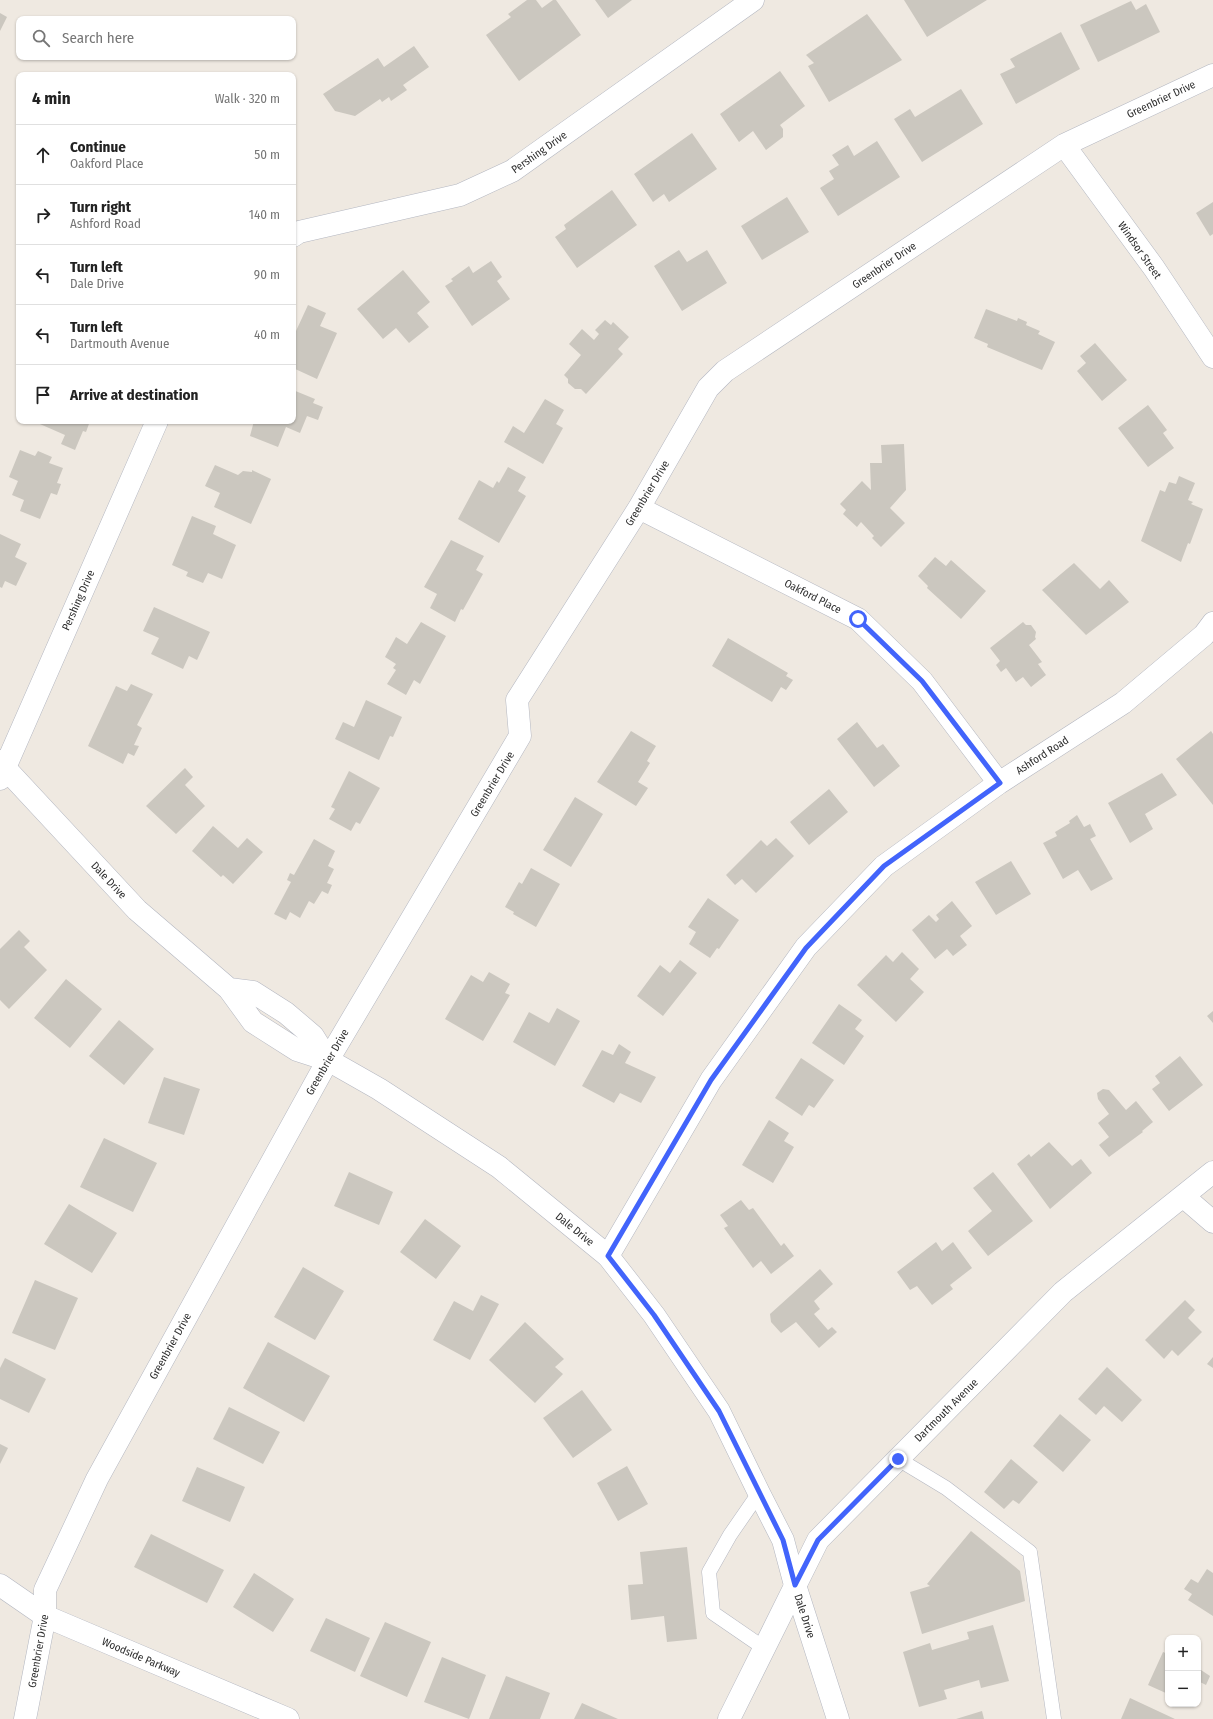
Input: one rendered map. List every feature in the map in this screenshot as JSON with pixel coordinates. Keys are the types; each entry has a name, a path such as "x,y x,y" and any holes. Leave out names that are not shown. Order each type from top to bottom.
{"street":[{"name":"Pershing Drive","path":"296,234 299,232 460,195 512,171 753,0"},
{"name":"Greenbrier Drive","path":"25,1719 45,1616 45,1590 97,1479 328,1060 520,736 517,700 639,508 708,388 726,371 1064,145 1213,75"},
{"name":"Windsor Street","path":"1064,145 1154,268 1213,357"},
{"name":"Pershing Drive","path":"2,769 156,424"},
{"name":"Oakford Place","path":"639,508 858,619 922,681 1000,783"},
{"name":"Ashford Road","path":"608,1256 711,1080 806,948 884,866 1000,783 1123,703 1204,635 1213,623"},
{"name":"Dale Drive","path":"2,769 137,910 228,989 253,1022 297,1050 328,1060 379,1089 499,1167 608,1256 654,1315 719,1411 760,1493 783,1540 795,1585 838,1719"},
{"name":"Dartmouth Avenue","path":"729,1719 818,1540 1063,1292 1184,1197 1213,1172"},
{"path":"1184,1197 1213,1222"},
{"name":"Woodside Parkway","path":"0,1585 45,1616 288,1719"}],"lane":[{"path":"898,1459 946,1488 1030,1552 1054,1719"},
{"path":"760,1493 730,1535 709,1572 713,1613 764,1648"}],"building":[{"path":"527,0 536,0 542,8 553,0 556,0 581,35 519,81 486,35 511,17 508,14"},
{"path":"595,0 632,0 608,18"},
{"path":"904,0 987,0 927,37"},
{"path":"1131,1 1136,10 1146,4 1160,32 1098,62 1080,25"},
{"path":"0,13 7,17 0,31"},
{"path":"867,14 902,60 829,102 808,66 814,63 806,55"},
{"path":"1061,32 1080,69 1016,104 1000,74 1015,67 1010,59"},
{"path":"414,46 429,67 403,85 407,90 391,101 389,97 382,102 380,99 355,116 335,111 323,94 378,58 384,67"},
{"path":"780,71 805,106 780,125 783,129 783,137 766,150 753,131 739,142 720,114"},
{"path":"961,89 983,124 922,162 894,119 910,109 915,117"},
{"path":"692,133 717,169 669,202 664,194 653,202 634,174"},
{"path":"877,141 900,177 838,216 820,188 834,179 829,171 839,165 832,155 848,145 854,156"},
{"path":"612,190 637,225 577,268 555,237 566,229 564,225"},
{"path":"787,197 809,232 762,260 741,226"},
{"path":"1213,202 1213,234 1210,236 1196,213"},
{"path":"679,250 687,262 707,250 727,283 682,311 654,266"},
{"path":"491,261 502,277 497,281 510,299 472,326 445,286 453,281 451,279 469,266 473,273"},
{"path":"403,270 430,302 417,313 429,327 409,343 396,328 383,339 357,309"},
{"path":"308,305 326,313 320,326 337,333 317,379 296,369 296,331"},
{"path":"986,309 1017,321 1018,318 1027,322 1026,325 1040,331 1038,334 1055,342 1042,370 987,347 988,344 974,338"},
{"path":"605,320 611,325 613,322 629,337 618,349 623,354 586,394 581,389 575,389 568,383 568,379 564,375 581,355 569,344 582,329 594,340 599,334 595,330"},
{"path":"1095,343 1127,380 1102,401 1077,371 1086,363 1080,356"},
{"path":"296,391 315,399 313,403 323,407 318,420 307,416 300,433 286,427 278,447 250,436 253,424 296,424"},
{"path":"545,399 564,410 556,424 563,428 543,464 504,442 513,426 524,433"},
{"path":"1148,405 1167,430 1163,433 1174,448 1148,467 1118,428"},
{"path":"40,424 89,424 86,432 83,431 75,450 61,444 65,435"},
{"path":"904,444 906,490 890,508 905,523 881,547 872,538 874,536 861,522 857,527 843,514 846,510 840,504 862,481 871,490 870,463 882,463 881,445"},
{"path":"20,450 35,456 38,451 52,457 49,463 63,468 57,483 61,484 57,495 51,493 40,519 20,511 24,500 12,495 18,481 9,477"},
{"path":"215,465 238,475 243,471 252,472 252,470 271,479 251,524 214,507 220,493 205,486"},
{"path":"508,467 526,477 518,491 526,496 499,543 458,519 479,480 493,488 497,481 499,483"},
{"path":"1179,476 1195,483 1188,500 1193,502 1191,504 1203,509 1190,544 1188,543 1181,562 1141,541 1160,490 1165,492 1169,482 1176,484"},
{"path":"192,516 216,526 213,534 236,545 222,579 208,573 203,583 186,576 188,572 172,565"},
{"path":"0,534 21,544 15,557 27,563 16,586 5,581 2,588 0,587"},
{"path":"451,540 484,556 476,570 483,574 463,610 461,609 455,622 430,608 437,594 424,587"},
{"path":"935,557 946,566 951,560 986,591 961,619 927,588 928,586 918,576"},
{"path":"1074,563 1100,589 1109,580 1129,602 1086,635 1042,590"},
{"path":"154,607 210,632 197,660 189,656 183,669 151,654 159,638 143,631"},
{"path":"421,622 446,636 420,684 414,680 406,695 387,684 396,670 393,668 396,664 385,657 396,637 407,644"},
{"path":"1023,622 1026,625 1031,625 1036,632 1036,639 1029,645 1042,662 1038,664 1046,675 1031,687 1023,677 1016,682 1006,668 1001,672 996,665 1000,661 990,648"},
{"path":"728,638 788,673 786,676 793,680 786,690 781,687 772,702 712,666"},
{"path":"131,684 153,694 137,725 142,728 134,745 139,746 134,756 128,753 123,764 88,746 116,686 127,691"},
{"path":"366,700 402,717 393,737 390,736 379,760 335,739 343,722 354,727"},
{"path":"857,722 877,748 883,744 900,766 874,787 837,739"},
{"path":"631,731 656,746 647,761 650,763 638,782 648,788 636,806 597,782"},
{"path":"1211,731 1213,734 1213,805 1176,759"},
{"path":"185,768 193,777 185,785 205,806 176,834 146,806"},
{"path":"349,771 380,788 360,824 356,822 351,831 329,819 335,809 331,807"},
{"path":"1162,773 1177,795 1145,814 1153,829 1130,843 1108,803"},
{"path":"829,789 848,812 809,845 790,822"},
{"path":"575,797 603,814 571,867 543,850"},
{"path":"1077,815 1084,827 1090,824 1096,836 1090,839 1113,879 1091,891 1078,870 1063,879 1043,843 1057,836 1055,832 1070,823 1069,821"},
{"path":"213,826 238,848 247,838 263,852 233,884 223,875 221,877 192,851"},
{"path":"776,838 794,856 756,893 742,879 735,885 726,875 761,840 767,846"},
{"path":"314,839 335,851 328,866 334,869 327,883 332,885 328,894 322,891 314,904 309,901 300,918 290,912 286,920 274,914 291,882 287,880 290,873 294,875"},
{"path":"1011,861 1031,894 996,915 975,882"},
{"path":"531,868 560,884 536,927 513,914 514,912 505,907 519,882 522,884"},
{"path":"708,898 739,920 719,949 717,948 710,958 689,944 696,932 688,927"},
{"path":"952,901 972,926 960,936 967,945 953,956 947,949 935,959 912,930 929,915 936,922 939,919 936,915"},
{"path":"19,930 30,941 24,947 47,970 9,1009 0,1000 0,949"},
{"path":"902,952 919,969 910,979 924,992 896,1022 857,985 886,955 893,962"},
{"path":"680,960 697,973 663,1016 637,996 660,965 670,973"},
{"path":"489,972 510,984 505,993 510,995 483,1041 445,1019 471,975 483,982"},
{"path":"66,979 102,1009 70,1048 34,1018"},
{"path":"839,1004 862,1020 855,1029 864,1036 844,1065 812,1043"},
{"path":"557,1008 580,1021 555,1066 513,1042 529,1012 549,1023"},
{"path":"1213,1011 1213,1023 1207,1016"},
{"path":"119,1020 154,1049 124,1085 89,1056"},
{"path":"619,1044 631,1052 625,1063 656,1077 641,1103 620,1093 614,1103 582,1086 602,1050 613,1055"},
{"path":"1180,1056 1203,1085 1169,1111 1152,1089 1160,1083 1155,1076"},
{"path":"801,1058 834,1080 814,1108 809,1105 802,1116 775,1098"},
{"path":"164,1077 200,1089 184,1135 148,1123"},
{"path":"1103,1089 1109,1090 1126,1110 1136,1101 1153,1122 1142,1131 1143,1132 1109,1157 1099,1145 1109,1137 1098,1123 1109,1114 1098,1099 1097,1093"},
{"path":"769,1120 789,1133 784,1141 794,1147 773,1183 742,1165"},
{"path":"104,1138 157,1163 133,1212 80,1187"},
{"path":"1049,1142 1072,1166 1081,1159 1092,1173 1050,1209 1017,1164 1029,1154 1031,1157"},
{"path":"349,1172 393,1192 379,1225 334,1206"},
{"path":"993,1172 1033,1221 988,1256 968,1231 992,1211 973,1188"},
{"path":"741,1200 749,1210 753,1208 781,1246 784,1243 794,1256 771,1274 761,1261 753,1268 724,1228 728,1226 720,1215"},
{"path":"69,1204 117,1233 92,1273 44,1244"},
{"path":"425,1219 461,1246 436,1279 400,1252"},
{"path":"936,1242 942,1251 953,1242 972,1268 950,1285 953,1289 932,1305 917,1286 910,1290 897,1272"},
{"path":"303,1267 344,1291 315,1340 274,1317"},
{"path":"820,1269 833,1284 814,1301 820,1309 814,1314 828,1330 832,1327 837,1332 819,1348 796,1322 781,1333 771,1322 770,1314"},
{"path":"35,1280 78,1298 55,1350 12,1333"},
{"path":"481,1295 499,1304 470,1360 433,1340 454,1301 473,1311"},
{"path":"1185,1300 1195,1310 1188,1318 1202,1332 1178,1356 1172,1350 1164,1359 1145,1340"},
{"path":"525,1322 564,1359 555,1367 563,1374 535,1403 489,1360"},
{"path":"268,1342 330,1376 304,1422 243,1388"},
{"path":"1213,1357 1213,1368 1207,1364"},
{"path":"5,1358 46,1379 29,1413 0,1399 0,1368"},
{"path":"1107,1367 1142,1400 1122,1422 1104,1406 1096,1415 1078,1399"},
{"path":"582,1390 612,1430 573,1458 543,1418"},
{"path":"229,1407 280,1432 263,1464 213,1439"},
{"path":"1060,1414 1091,1440 1063,1472 1033,1446"},
{"path":"0,1444 8,1448 0,1464"},
{"path":"1011,1459 1038,1482 1019,1504 1013,1500 1004,1509 984,1492"},
{"path":"627,1466 648,1504 618,1521 597,1483"},
{"path":"197,1467 245,1487 230,1522 182,1501"},
{"path":"971,1531 1020,1571 1025,1601 922,1634 910,1592 930,1586 927,1584"},
{"path":"151,1534 224,1570 207,1603 134,1567"},
{"path":"687,1547 697,1639 667,1642 664,1616 631,1620 628,1585 643,1584 640,1552"},
{"path":"1207,1569 1213,1573 1213,1616 1188,1600 1192,1594 1184,1589 1191,1579 1198,1583"},
{"path":"254,1573 294,1599 273,1632 233,1607"},
{"path":"326,1618 370,1638 355,1672 310,1651"},
{"path":"385,1622 431,1642 407,1697 360,1676"},
{"path":"993,1625 1009,1681 981,1688 979,1680 944,1690 947,1699 919,1707 903,1652 930,1643 932,1650 969,1639 967,1632"},
{"path":"1163,1652 1165,1653 1165,1693 1148,1685"},
{"path":"442,1657 486,1675 469,1719 424,1702"},
{"path":"1201,1670 1210,1676 1206,1685 1201,1682"},
{"path":"506,1676 550,1693 540,1719 489,1719"},
{"path":"1130,1698 1175,1719 1121,1719"},
{"path":"582,1703 618,1719 574,1719"},
{"path":"982,1711 984,1719 956,1719"}],"route":[{"path":"858,619 922,681 1000,783 884,866 806,948 711,1080 608,1256 654,1315 719,1411 783,1540 795,1585 818,1540 898,1459"}]}
